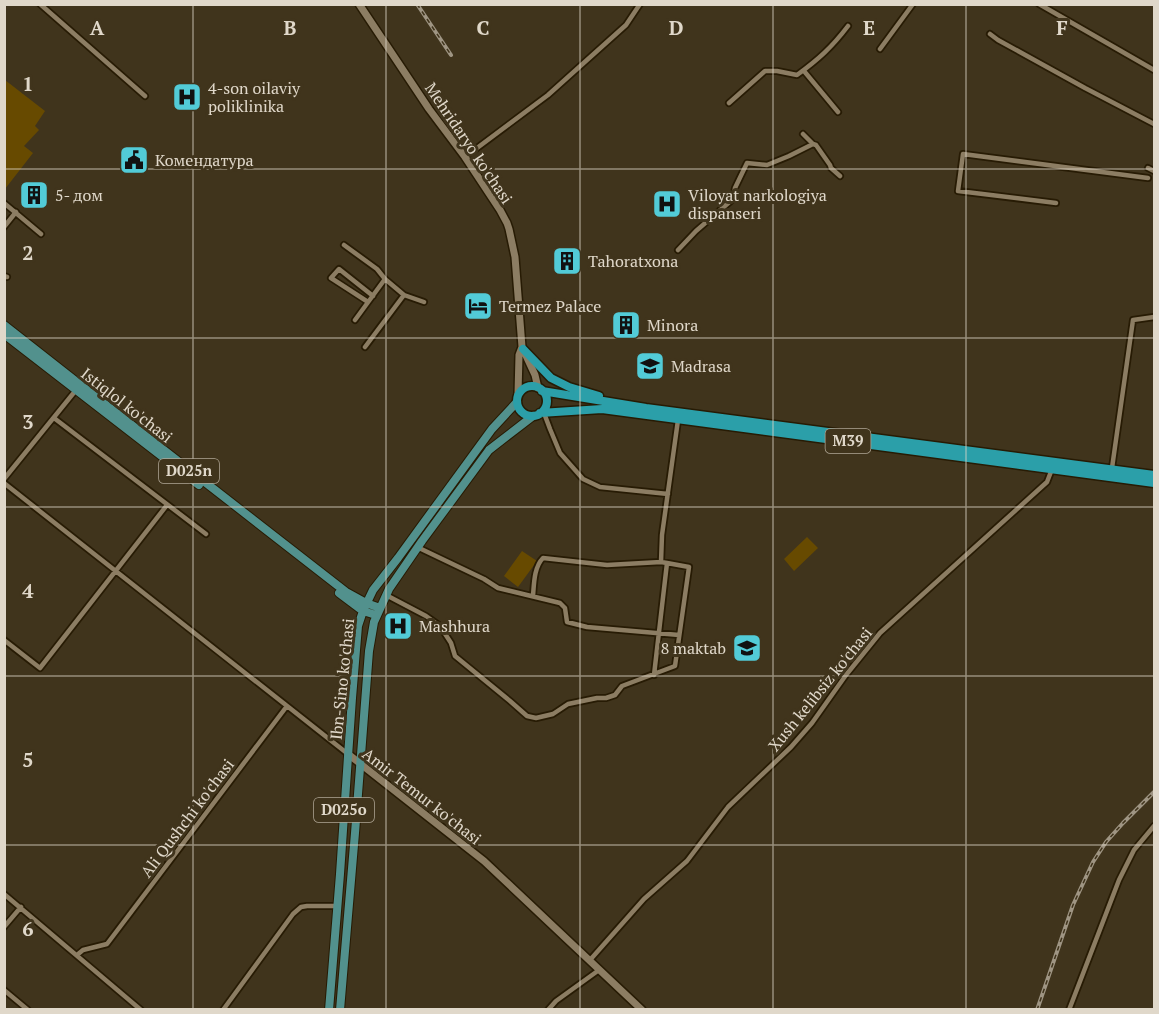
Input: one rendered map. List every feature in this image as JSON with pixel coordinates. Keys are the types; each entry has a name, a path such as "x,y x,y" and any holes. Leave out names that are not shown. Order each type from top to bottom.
{"highway":[{"path":"522,348 551,378 607,400"},
{"path":"527,387 540,389 546,396 545,408 539,414 527,416 518,408 518,398 522,390 527,387"},
{"name":"M39","path":"540,389 654,409 1155,474"},
{"name":"M39","path":"539,414 602,409 1155,483"}],"main road":[{"name":"Мehridaryo ko'chasi","path":"359,4 500,210 509,229 518,279 522,348"},
{"name":"Istiqlol ko'chasi","path":"4,325 364,607"},
{"name":"Istiqlol ko'chasi","path":"4,334 364,607 378,611"},
{"path":"522,348 540,389"},
{"path":"518,398 519,356 522,348"},
{"name":"Ibn-Sino ko'chasi","path":"329,1010 358,626 372,590 492,429 518,398"},
{"name":"Ibn-Sino ko'chasi","path":"340,1010 369,651 378,611 417,547 489,450 539,414"},
{"name":"Amir Temur ko'chasi","path":"348,754 484,861 642,1010"}],"street":[{"path":"40,4 145,96"},
{"path":"465,157 548,95 626,25 640,4"},
{"path":"880,49 913,4"},
{"path":"1039,4 1155,70"},
{"path":"729,103 765,71 797,75 832,46 848,26"},
{"path":"990,34 1085,88 1155,124"},
{"path":"804,70 838,112"},
{"path":"802,134 816,145 840,177"},
{"path":"678,250 733,199 735,188 747,164 767,165 813,144"},
{"path":"1056,203 958,191 963,154 970,152 1148,178"},
{"path":"1148,168 1155,171"},
{"path":"4,203 41,234"},
{"path":"4,227 16,212"},
{"path":"344,245 377,269 404,295 424,302"},
{"path":"368,302 331,278 339,269 373,296"},
{"path":"355,320 385,279"},
{"path":"365,347 404,295"},
{"path":"1112,468 1133,320 1155,317"},
{"path":"4,481 76,390"},
{"path":"539,414 560,453 583,479 600,487 668,495"},
{"path":"54,417 206,534"},
{"path":"661,562 662,535 678,420"},
{"name":"Xush kelibsiz ko'chasi","path":"590,960 644,899 687,861 728,807 791,747 880,633 1047,482 1052,468"},
{"name":"Amir Temur ko'chasi","path":"4,481 348,754"},
{"path":"4,640 40,668 167,505"},
{"path":"417,547 498,588 560,603 564,608 567,622 587,627 679,635"},
{"path":"386,595 440,626 451,643 455,656 527,716 536,718 553,714 568,704 615,695 622,686 675,666 689,567 661,562 607,565 543,558 540,560 535,577 532,596"},
{"path":"654,675 667,563"},
{"name":"Ali Qushchi ko'chasi","path":"77,955 83,950 107,944 287,706"},
{"path":"1069,1010 1119,880 1134,850 1155,826"},
{"path":"4,894 141,1010"},
{"path":"223,1010 293,914 301,907 338,906"},
{"path":"4,927 21,907"},
{"path":"548,1010 556,1001 599,970"},
{"path":"4,990 28,1010"}],"shaded area":[{"path":"5,80 45,111 35,126 39,130 24,146 33,153 5,189"},
{"path":"807,537 818,548 794,571 784,559"},
{"path":"522,551 537,561 518,587 504,576"}],"railway":[{"path":"417,4 451,55"},
{"path":"1037,1010 1073,905 1093,862 1106,842 1154,792"}],"place":[{"name":"4-son oilaviy poliklinika","path":"187,97"},
{"name":"Комендатура","path":"134,160"},
{"name":"5- дом","path":"34,195"},
{"name":"Viloyat narkologiya dispanseri","path":"667,204"},
{"name":"Tahoratxona","path":"567,261"},
{"name":"Termez Palace","path":"478,306"},
{"name":"Minora","path":"626,325"},
{"name":"Madrasa","path":"650,366"},
{"name":"Mashhura","path":"398,626"},
{"name":"8 maktab","path":"747,648"}]}
